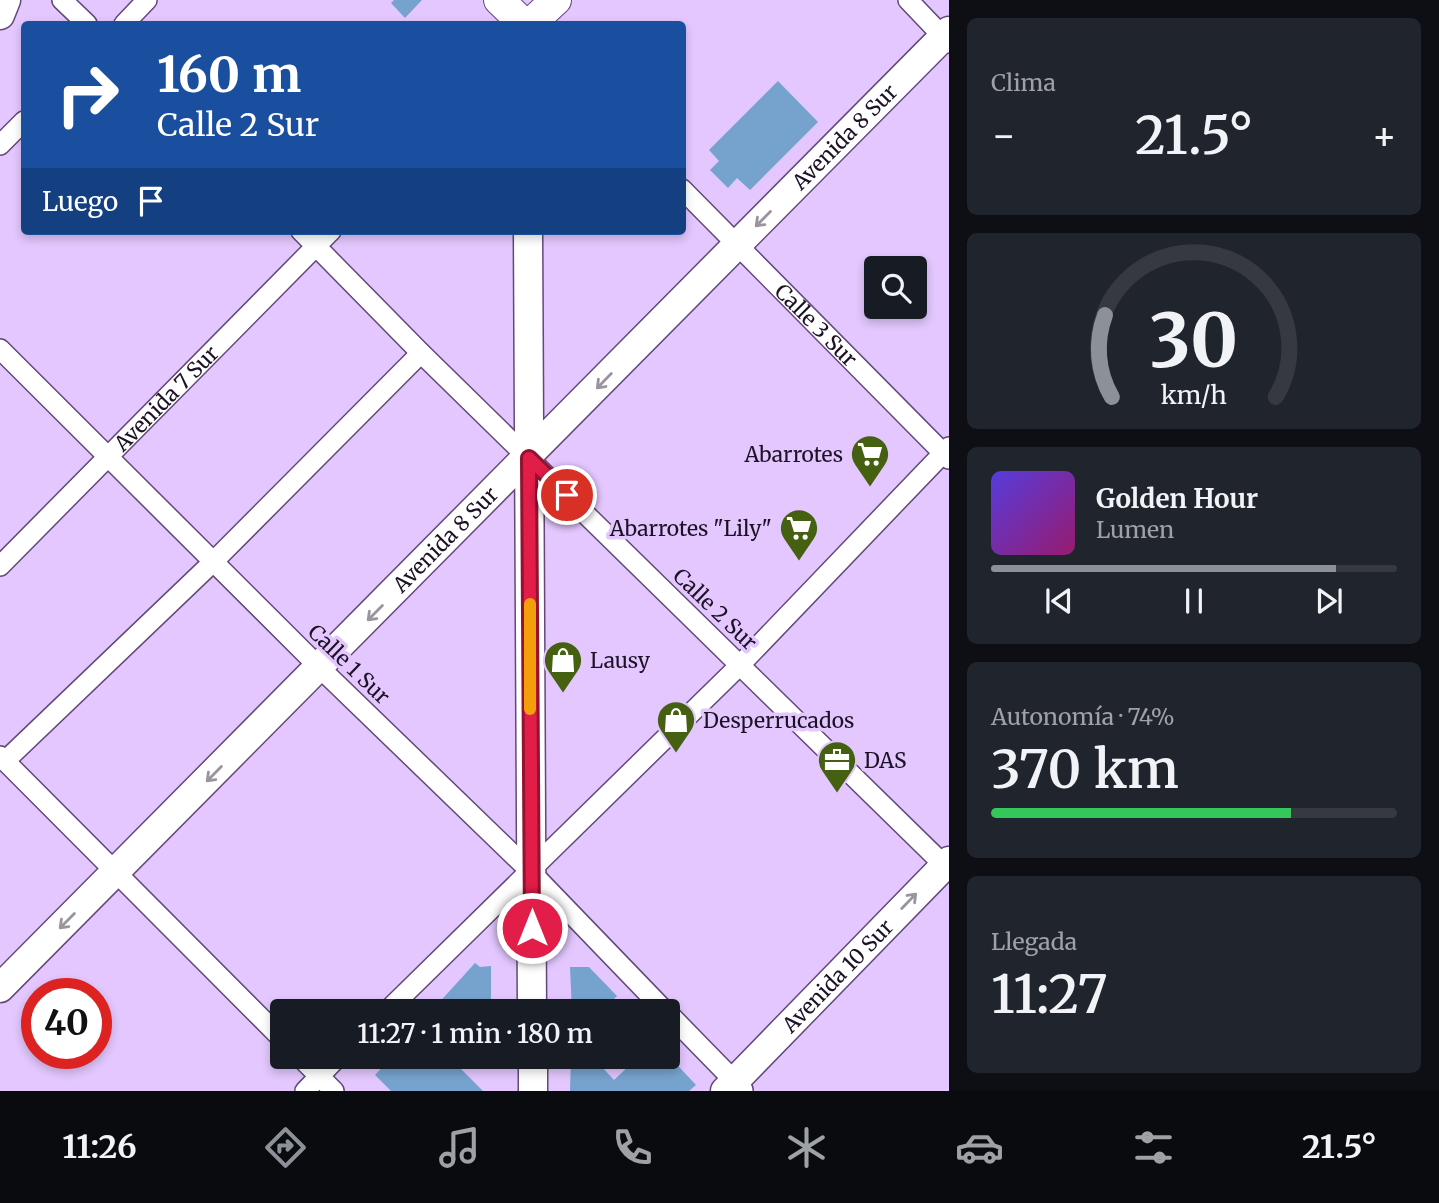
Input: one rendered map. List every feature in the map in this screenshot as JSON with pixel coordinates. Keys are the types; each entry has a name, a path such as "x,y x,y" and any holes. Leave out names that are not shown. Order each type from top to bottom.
{"main road":[{"path":"0,15 6,0"},
{"path":"499,0 521,21"},
{"path":"533,21 556,0"},
{"name":"Avenida 8 Sur","path":"0,988 529,458 736,245 947,37"},
{"path":"528,235 532,999"},
{"name":"Avenida 10 Sur","path":"734,1088 947,865"},
{"path":"533,1069 533,1091"}],"street":[{"path":"62,0 84,21"},
{"path":"127,21 147,0"},
{"path":"908,0 947,37"},
{"path":"0,145 21,124"},
{"name":"Calle 3 Sur","path":"686,193 947,453"},
{"name":"Calle 2 Sur","path":"305,235 421,353 947,865"},
{"name":"Avenida 7 Sur","path":"0,566 327,235"},
{"name":"Calle 1 Sur","path":"0,349 212,562 531,872 653,999"},
{"path":"270,1027 2,759 212,562 421,353"},
{"path":"399,999 740,665 947,453"},
{"name":"Calle 1 Sur","path":"680,1028 734,1088"},
{"path":"312,1069 334,1091"},
{"path":"305,1091 326,1069"}],"building":[{"path":"394,0 422,0 405,18 391,3"},
{"path":"778,81 818,122 750,190 737,178 728,188 710,170 719,161 709,150"},
{"path":"475,963 480,967 491,966 491,999 442,999"},
{"path":"570,967 589,967 617,996 614,999 571,999"},
{"path":"680,1068 696,1085 689,1091 570,1091 571,1069 604,1069 614,1080 626,1069"},
{"path":"381,1069 461,1069 483,1091 391,1091 375,1075"}],"slow traffic":[{"path":"530,604 530,709"}],"place":[{"name":"Abarrotes","path":"870,488"},
{"name":"Abarrotes \"Lily\"","path":"799,562"},
{"name":"Lausy","path":"563,694"},
{"name":"Desperrucados","path":"676,754"},
{"name":"DAS","path":"837,794"}],"route":[{"path":"532,928 529,458 567,495"}]}
